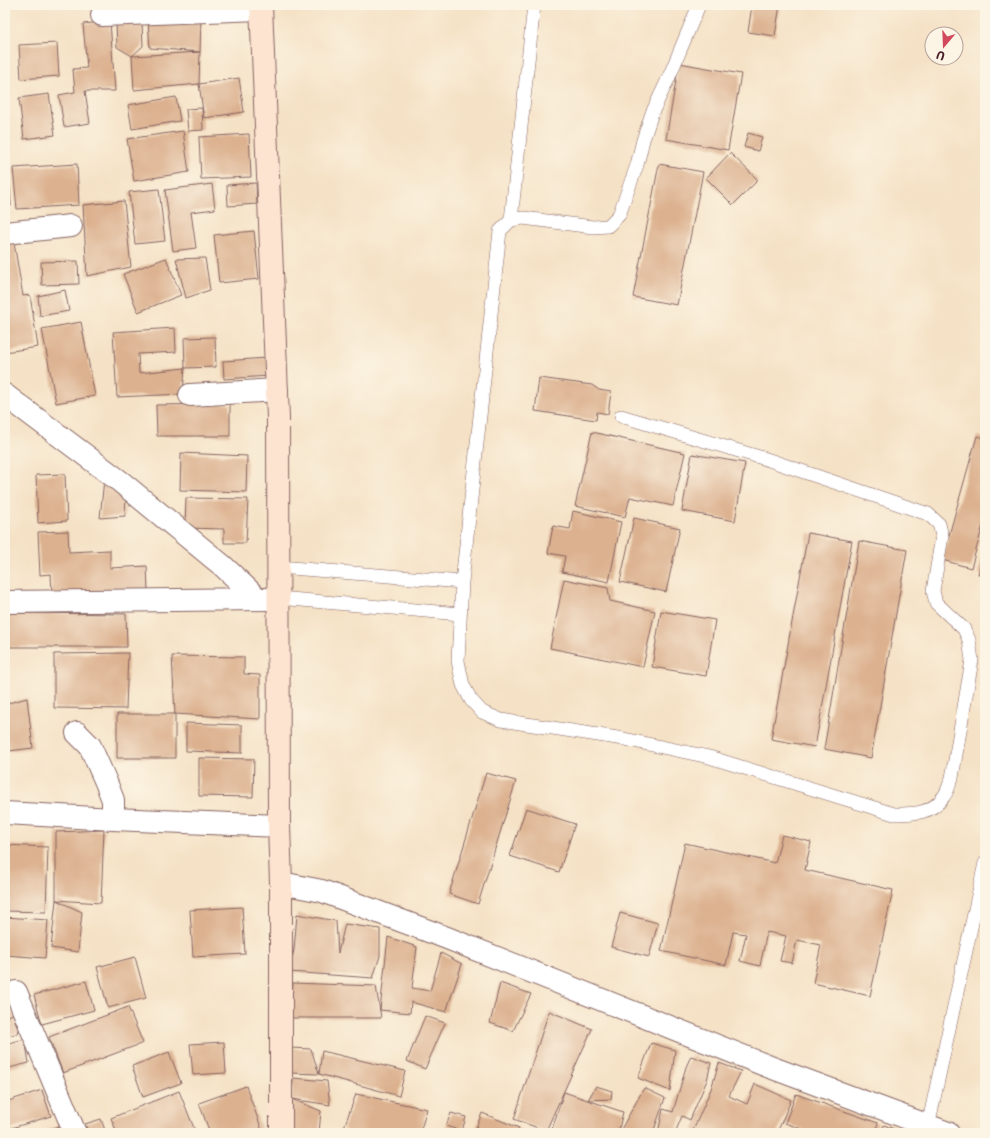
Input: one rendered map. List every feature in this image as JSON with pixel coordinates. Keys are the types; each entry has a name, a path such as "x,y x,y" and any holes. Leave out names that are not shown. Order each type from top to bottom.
{"street":[{"path":"102,15 261,7 277,390 279,567 269,599 281,883 281,1133"},
{"path":"5,233 71,226"},
{"path":"190,395 277,390"},
{"path":"5,395 121,482 223,566 269,599"},
{"path":"5,602 269,599"},
{"path":"77,733 90,746 106,782 112,800 113,819"},
{"path":"5,813 279,826"},
{"path":"281,883 322,891 447,938 770,1067 938,1129"},
{"path":"16,992 75,1133"}],"lane":[{"path":"511,220 534,5"},
{"path":"621,416 766,459 928,514 939,524 942,536 933,591 936,603 964,629 969,640 972,660 952,778 944,796 930,810 915,814 894,814 709,757 624,738 501,720 482,712 471,700 463,685 458,662 462,582 500,231 511,220 523,218 593,227 608,226 619,215 638,164 643,140 652,113 669,77 699,5"},
{"path":"279,567 462,582"},
{"path":"269,599 460,614"},
{"path":"938,1129 985,863"}],"building":[{"path":"752,5 780,5 775,36 748,32"},
{"path":"201,17 200,52 150,48 148,21"},
{"path":"110,21 115,91 85,91 90,123 64,127 59,95 75,92 73,69 87,68 83,24"},
{"path":"142,22 143,46 132,56 117,47 116,24"},
{"path":"57,43 59,76 21,79 19,45"},
{"path":"200,52 199,84 134,90 132,56"},
{"path":"679,63 741,74 728,150 666,139"},
{"path":"239,78 244,112 204,118 199,84"},
{"path":"49,94 55,135 24,139 19,98"},
{"path":"176,97 180,121 132,129 128,105"},
{"path":"202,108 203,130 188,131 186,109"},
{"path":"5,113 8,126 5,127"},
{"path":"183,131 189,172 134,181 127,139"},
{"path":"748,133 762,137 758,151 744,147"},
{"path":"249,134 251,177 201,179 199,137"},
{"path":"5,146 7,146 11,206 5,206"},
{"path":"730,153 758,180 733,205 706,178"},
{"path":"77,164 79,205 17,209 13,168"},
{"path":"659,164 703,172 677,305 633,297"},
{"path":"256,183 257,204 228,206 227,185"},
{"path":"212,184 215,209 191,212 196,248 173,251 165,190"},
{"path":"159,189 165,241 135,244 129,192"},
{"path":"124,201 131,267 87,276 83,205"},
{"path":"254,231 259,279 219,283 214,235"},
{"path":"13,237 23,296 30,295 38,347 5,352 5,299 7,298 5,285 5,238"},
{"path":"166,258 181,295 138,312 123,274"},
{"path":"205,258 210,290 186,298 176,259"},
{"path":"78,261 79,284 42,285 41,262"},
{"path":"65,290 69,311 40,316 38,296"},
{"path":"81,322 95,396 56,403 42,329"},
{"path":"175,328 176,352 138,354 139,373 185,368 183,394 117,397 113,332"},
{"path":"215,337 216,367 185,368 184,338"},
{"path":"267,358 269,376 224,379 223,361"},
{"path":"539,378 592,385 599,390 611,392 608,414 597,412 596,420 535,411"},
{"path":"230,404 230,436 157,436 156,405"},
{"path":"592,432 685,453 673,506 630,497 625,517 575,506"},
{"path":"977,436 985,438 985,518 971,568 942,560"},
{"path":"181,453 247,456 246,492 180,490"},
{"path":"692,454 745,463 735,521 682,511"},
{"path":"65,474 67,521 38,523 36,475"},
{"path":"104,479 126,494 125,516 100,518"},
{"path":"186,498 248,499 246,543 224,543 224,529 185,528"},
{"path":"573,511 621,522 609,582 562,572 565,556 548,553 553,526 570,529"},
{"path":"634,518 680,528 666,592 620,582"},
{"path":"68,531 69,552 110,550 110,568 147,566 148,591 52,595 51,574 40,575 38,532"},
{"path":"808,533 852,541 815,747 771,739"},
{"path":"859,541 907,550 871,758 824,749"},
{"path":"984,549 985,550 985,575 978,574"},
{"path":"564,579 608,588 610,601 655,611 643,667 550,648"},
{"path":"661,611 715,620 706,676 652,667"},
{"path":"5,613 126,614 127,647 5,647"},
{"path":"128,653 126,709 54,708 54,654"},
{"path":"172,656 244,657 244,674 260,675 260,719 175,714"},
{"path":"27,698 33,748 9,751 5,724 5,704"},
{"path":"117,714 175,714 175,758 117,758"},
{"path":"186,723 242,725 242,753 186,751"},
{"path":"199,758 254,759 253,797 199,796"},
{"path":"486,773 516,781 478,904 449,894"},
{"path":"526,808 575,824 559,872 510,856"},
{"path":"104,830 101,903 56,900 56,832"},
{"path":"782,835 811,842 805,870 893,890 870,996 813,983 821,945 797,940 792,963 780,961 786,936 767,932 760,966 740,961 746,934 733,932 726,965 661,951 685,843 775,863"},
{"path":"5,845 48,847 46,912 5,911"},
{"path":"56,900 82,912 78,952 51,948"},
{"path":"242,907 245,954 193,957 190,910"},
{"path":"620,913 658,923 649,957 611,947"},
{"path":"297,914 336,921 338,953 345,924 380,929 380,956 373,978 289,972 294,950"},
{"path":"5,917 48,920 45,958 5,955"},
{"path":"388,937 417,947 412,988 430,991 441,953 462,964 446,1012 411,1002 410,1013 380,1010"},
{"path":"135,957 146,998 108,1008 97,967"},
{"path":"5,970 11,991 5,993"},
{"path":"86,981 94,1010 42,1024 34,995"},
{"path":"293,983 376,986 381,1018 291,1018"},
{"path":"500,983 531,994 513,1031 490,1023"},
{"path":"128,1007 143,1043 63,1073 49,1037"},
{"path":"549,1011 592,1029 546,1131 514,1119"},
{"path":"13,1014 19,1033 5,1037 5,1017"},
{"path":"425,1016 445,1023 425,1069 407,1061"},
{"path":"25,1039 29,1063 5,1069 5,1044"},
{"path":"224,1042 226,1073 193,1075 190,1044"},
{"path":"651,1043 675,1050 670,1091 638,1078"},
{"path":"290,1048 311,1049 319,1074 290,1073"},
{"path":"322,1051 405,1071 399,1096 319,1074"},
{"path":"169,1052 181,1083 143,1097 132,1066"},
{"path":"691,1056 711,1063 707,1080 690,1120 682,1116 675,1133 658,1133 663,1109 673,1112 686,1067"},
{"path":"719,1063 741,1071 729,1096 747,1104 755,1084 791,1100 777,1133 692,1133 711,1089"},
{"path":"293,1078 327,1081 330,1105 292,1099"},
{"path":"246,1086 263,1133 210,1133 199,1103"},
{"path":"596,1086 612,1091 611,1099 588,1100"},
{"path":"644,1088 665,1098 653,1133 619,1133"},
{"path":"42,1090 51,1116 5,1130 5,1102"},
{"path":"179,1091 196,1133 117,1133 111,1118"},
{"path":"564,1092 623,1112 618,1133 564,1133 552,1129"},
{"path":"356,1094 427,1109 420,1133 354,1133 343,1130"},
{"path":"796,1094 878,1123 875,1133 803,1133 804,1130 785,1123"},
{"path":"292,1099 321,1111 319,1133 290,1133"},
{"path":"451,1113 466,1117 462,1131 446,1126"},
{"path":"482,1113 519,1128 517,1133 474,1133"},
{"path":"101,1119 106,1133 89,1133 85,1124"},
{"path":"884,1125 905,1133 881,1133"},
{"path":"58,1126 60,1133 41,1133"}]}
